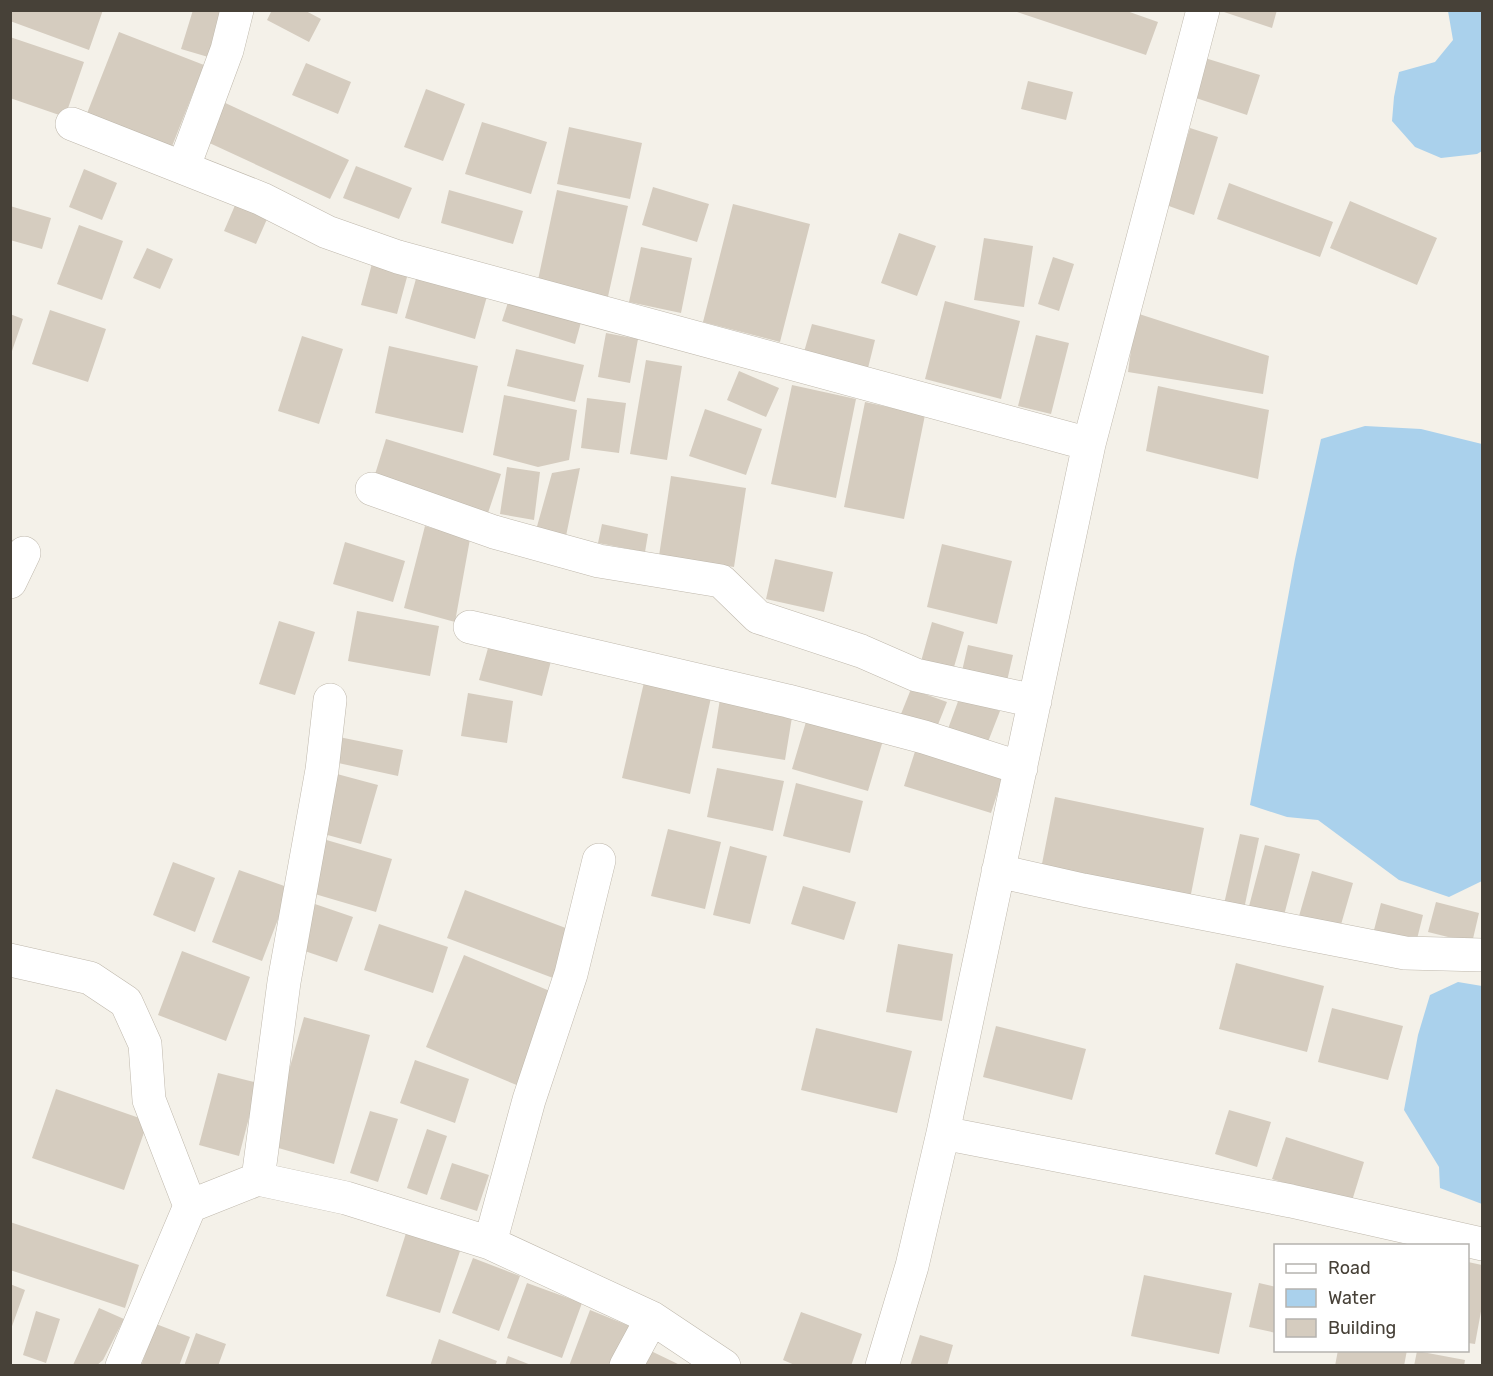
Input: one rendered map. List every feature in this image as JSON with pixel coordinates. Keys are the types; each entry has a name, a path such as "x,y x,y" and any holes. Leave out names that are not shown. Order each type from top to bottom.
{"street":[{"path":"184,166 227,50 237,10"},
{"path":"882,1365 912,1266 943,1133 1089,444 1203,10"},
{"path":"72,123 262,199 327,232 398,257 1089,444"},
{"path":"372,489 494,532 599,561 721,581 758,617 861,651 916,675 1035,701"},
{"path":"10,582 24,553"},
{"path":"470,627 788,701 924,737 1022,768"},
{"path":"258,1179 284,982 322,770 330,700"},
{"path":"490,1243 529,1100 571,974 599,860"},
{"path":"998,871 1083,890 1405,953 1482,955"},
{"path":"10,960 90,978 126,1002 145,1044 149,1100 190,1206 122,1365"},
{"path":"943,1133 1291,1201 1482,1244"},
{"path":"190,1206 258,1179 346,1198 490,1243 652,1318 724,1365"},
{"path":"626,1365 652,1318"}],"water":[{"path":"1448,11 1482,11 1482,151 1477,154 1441,158 1415,147 1392,121 1399,72 1435,62 1453,40"},
{"path":"1365,426 1421,429 1482,444 1482,881 1449,897 1399,880 1318,820 1287,817 1250,805 1295,559 1321,439"},
{"path":"1458,982 1482,986 1482,1204 1440,1188 1439,1167 1404,1110 1418,1035 1430,995"}],"building":[{"path":"10,10 103,10 89,50 10,21"},
{"path":"193,10 230,10 215,59 181,49"},
{"path":"272,10 304,10 321,19 309,42 267,20"},
{"path":"1017,10 1124,10 1158,22 1146,55 1017,12"},
{"path":"1218,10 1277,10 1272,28"},
{"path":"119,32 204,65 169,154 84,121"},
{"path":"10,37 84,62 65,117 10,98"},
{"path":"1205,58 1260,75 1247,115 1193,97"},
{"path":"306,63 351,82 338,114 292,95"},
{"path":"1028,81 1073,92 1066,120 1021,109"},
{"path":"426,89 465,104 443,161 404,147"},
{"path":"221,101 349,160 330,199 203,140"},
{"path":"482,122 547,142 531,194 465,174"},
{"path":"569,127 642,143 630,199 557,184"},
{"path":"1190,128 1218,137 1194,215 1166,205"},
{"path":"356,166 412,188 399,219 343,198"},
{"path":"84,169 117,183 102,220 69,207"},
{"path":"1229,183 1333,222 1320,257 1217,219"},
{"path":"653,187 709,204 697,242 642,225"},
{"path":"449,190 523,211 513,244 441,223"},
{"path":"557,190 628,206 607,301 538,280"},
{"path":"239,196 271,210 256,244 224,231"},
{"path":"1350,201 1437,238 1417,285 1330,248"},
{"path":"733,204 810,224 780,342 703,322"},
{"path":"10,206 51,218 42,249 10,240"},
{"path":"79,225 123,241 102,300 57,284"},
{"path":"899,233 936,246 917,296 881,283"},
{"path":"984,238 1033,246 1024,307 974,300"},
{"path":"641,247 692,258 681,313 629,302"},
{"path":"147,248 173,259 160,289 133,278"},
{"path":"374,256 410,266 397,314 361,305"},
{"path":"1053,257 1074,264 1059,311 1038,304"},
{"path":"419,268 489,289 475,339 405,318"},
{"path":"511,293 583,315 575,344 502,321"},
{"path":"945,301 1020,321 1001,399 925,379"},
{"path":"50,310 106,329 88,382 32,364"},
{"path":"1136,313 1269,356 1263,394 1128,372"},
{"path":"10,314 23,319 11,354 10,354"},
{"path":"812,324 875,340 868,368 804,352"},
{"path":"606,333 638,339 630,383 598,377"},
{"path":"1036,335 1069,343 1051,414 1018,406"},
{"path":"302,336 343,349 319,424 278,411"},
{"path":"389,346 478,366 463,433 375,413"},
{"path":"516,349 584,365 575,402 507,386"},
{"path":"646,360 682,366 667,460 630,454"},
{"path":"739,371 779,388 766,417 727,400"},
{"path":"792,385 856,399 836,498 771,484"},
{"path":"1158,386 1269,410 1258,479 1146,451"},
{"path":"504,395 577,410 569,460 538,467 493,455"},
{"path":"587,398 626,403 619,453 581,448"},
{"path":"865,402 925,415 904,519 844,507"},
{"path":"705,409 762,429 746,475 689,456"},
{"path":"386,439 501,474 486,519 372,484"},
{"path":"507,467 540,472 534,520 500,514"},
{"path":"580,468 566,536 536,530 552,473"},
{"path":"671,476 746,488 734,567 659,556"},
{"path":"602,524 648,534 645,552 598,543"},
{"path":"425,526 470,539 455,622 404,608"},
{"path":"345,542 405,561 393,602 333,584"},
{"path":"942,544 1012,561 997,624 927,607"},
{"path":"775,559 833,572 824,612 766,599"},
{"path":"357,611 439,626 430,676 348,661"},
{"path":"279,621 315,632 295,695 259,684"},
{"path":"932,622 964,632 952,674 920,665"},
{"path":"490,641 552,657 542,696 479,680"},
{"path":"968,645 1013,655 1007,681 962,671"},
{"path":"645,678 712,693 690,794 622,778"},
{"path":"911,689 947,702 935,732 899,719"},
{"path":"468,693 513,701 507,743 461,736"},
{"path":"960,696 1000,711 984,752 945,737"},
{"path":"720,699 793,711 785,760 712,748"},
{"path":"808,715 884,737 868,791 792,769"},
{"path":"334,736 403,750 398,776 329,761"},
{"path":"918,742 1005,770 991,813 904,786"},
{"path":"717,768 784,781 773,831 707,817"},
{"path":"337,774 378,785 361,844 320,833"},
{"path":"796,783 863,801 850,853 783,836"},
{"path":"1055,797 1204,828 1190,899 1041,869"},
{"path":"668,829 721,842 705,909 651,896"},
{"path":"1240,834 1259,838 1244,909 1224,904"},
{"path":"323,839 392,859 376,912 308,892"},
{"path":"1265,845 1300,854 1282,923 1247,914"},
{"path":"730,846 767,856 750,924 713,915"},
{"path":"173,862 215,878 195,932 153,915"},
{"path":"239,870 290,888 262,961 212,942"},
{"path":"1312,871 1353,883 1338,935 1297,923"},
{"path":"803,886 856,902 844,940 791,924"},
{"path":"465,890 571,930 553,978 447,938"},
{"path":"309,902 353,917 337,962 293,947"},
{"path":"1436,902 1479,913 1472,943 1428,932"},
{"path":"1381,903 1423,915 1416,943 1374,930"},
{"path":"379,924 448,947 433,993 364,970"},
{"path":"898,944 953,954 942,1021 886,1012"},
{"path":"182,951 250,977 226,1041 158,1015"},
{"path":"464,955 557,994 519,1086 426,1047"},
{"path":"1236,963 1324,986 1307,1052 1219,1029"},
{"path":"1332,1008 1403,1026 1388,1080 1318,1062"},
{"path":"304,1017 370,1035 334,1164 268,1145"},
{"path":"996,1026 1086,1049 1072,1100 983,1077"},
{"path":"816,1028 912,1051 897,1113 801,1090"},
{"path":"415,1060 469,1079 455,1123 400,1103"},
{"path":"218,1073 258,1083 239,1156 199,1145"},
{"path":"56,1089 148,1121 124,1190 32,1158"},
{"path":"1229,1110 1271,1122 1257,1167 1215,1154"},
{"path":"370,1111 398,1119 378,1182 350,1173"},
{"path":"427,1129 447,1136 427,1195 407,1188"},
{"path":"1286,1137 1364,1162 1351,1204 1272,1179"},
{"path":"452,1163 489,1175 477,1211 440,1199"},
{"path":"10,1222 139,1265 125,1308 10,1270"},
{"path":"407,1230 461,1248 440,1313 386,1296"},
{"path":"473,1258 520,1276 499,1331 452,1313"},
{"path":"1469,1262 1482,1265 1482,1306 1475,1344 1469,1343"},
{"path":"1144,1275 1232,1293 1219,1354 1131,1336"},
{"path":"527,1283 582,1303 562,1358 507,1338"},
{"path":"1259,1283 1274,1287 1274,1333 1249,1327"},
{"path":"10,1284 25,1290 11,1329 10,1329"},
{"path":"99,1308 124,1319 103,1360 96,1366 73,1365"},
{"path":"590,1310 632,1327 617,1366 569,1366"},
{"path":"36,1311 60,1319 46,1363 23,1355"},
{"path":"801,1312 862,1334 851,1366 797,1366 783,1360"},
{"path":"156,1324 190,1337 179,1366 141,1366"},
{"path":"196,1333 226,1344 218,1366 184,1366"},
{"path":"920,1335 953,1345 947,1366 910,1366"},
{"path":"439,1339 497,1361 495,1366 430,1366"},
{"path":"651,1351 682,1366 644,1366"},
{"path":"1338,1352 1407,1352 1404,1366 1335,1366"},
{"path":"1417,1352 1465,1360 1464,1366 1414,1366"},
{"path":"508,1356 531,1365 531,1366 505,1366"}]}
